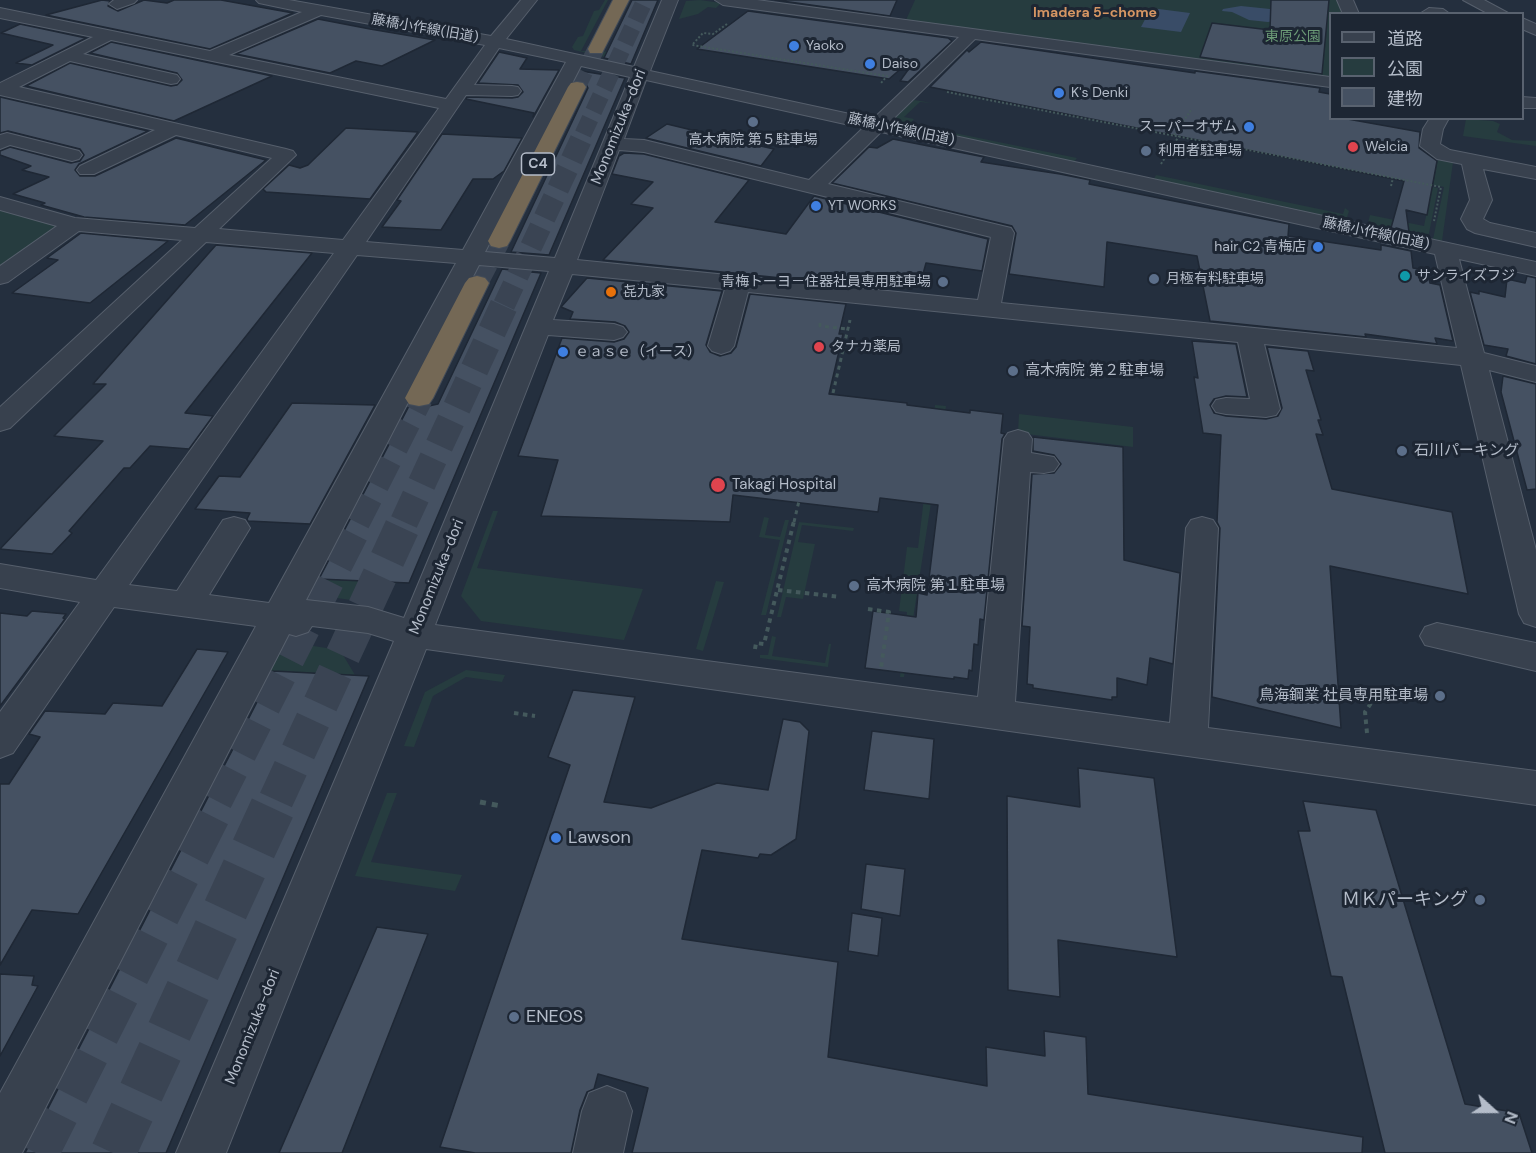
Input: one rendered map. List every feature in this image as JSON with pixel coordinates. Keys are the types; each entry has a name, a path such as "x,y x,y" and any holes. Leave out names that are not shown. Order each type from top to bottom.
{"highway":[{"path":"586,54 621,0"},
{"name":"C4","path":"499,241 577,87"},
{"path":"419,398 477,283"}],"street":[{"name":"藤橋小作線(旧道)","path":"264,0 315,6 495,42 586,54 640,73 877,125 1439,239 1484,258 1536,269"},
{"path":"0,742 495,42 529,0"},
{"name":"Monomizuka-dori","path":"201,1153 670,0"},
{"path":"723,0 765,3 897,24 1329,82"},
{"path":"1471,0 1498,12"},
{"path":"897,24 906,3"},
{"path":"212,56 315,6"},
{"path":"0,13 212,56 456,98 512,91"},
{"path":"1524,26 1534,40"},
{"path":"813,187 971,34"},
{"path":"1,89 109,35"},
{"path":"0,1144 472,257 586,54"},
{"path":"68,56 144,78 171,79"},
{"path":"0,422 286,155 1,89"},
{"path":"1439,120 1433,129 1430,146 1444,155 1536,173"},
{"path":"87,170 112,162 173,129"},
{"path":"0,142 7,139 72,155"},
{"path":"611,144 644,146 1003,233 988,309"},
{"path":"1471,161 1482,200 1472,219 1475,224 1483,228 1536,240"},
{"path":"0,203 74,224 472,257 1471,358 1536,374"},
{"path":"0,277 74,224"},
{"path":"1483,228 1479,243 1485,250 1484,258"},
{"path":"1439,239 1534,600"},
{"path":"721,346 738,284"},
{"path":"538,327 614,332"},
{"path":"1226,405 1266,409 1249,336"},
{"path":"994,715 1026,455"},
{"path":"186,604 234,528"},
{"path":"1188,741 1202,528"},
{"path":"0,576 105,594 279,617 293,623 414,634 707,678 1536,788"},
{"path":"1437,636 1536,657"}],"path":[{"path":"731,21 713,34 703,33 692,45 887,76 881,82"},
{"path":"918,86 1441,188 1439,239"},
{"path":"1174,135 1191,110"},
{"path":"1160,166 1179,136"},
{"path":"1391,186 1393,178"},
{"path":"833,393 856,296"},
{"path":"820,324 819,326 848,329"},
{"path":"753,657 756,643 764,644 799,501"},
{"path":"778,590 840,597"},
{"path":"868,609 889,612 881,674"},
{"path":"1368,739 1365,712 1380,690"},
{"path":"514,713 535,716"},
{"path":"480,802 501,806"}],"green space":[{"path":"605,0 608,0 581,51 634,52 609,58 574,50 572,47 578,37 583,36 594,11 599,10"},
{"name":"東原公園","path":"915,0 1337,0 1343,12 1329,12 1329,78 906,20"},
{"path":"686,1 721,3 716,8 708,7 698,14 679,19"},
{"path":"914,100 932,103 920,102 904,117 914,119 910,124 1077,158 1074,162 894,123 893,120"},
{"path":"1466,120 1493,121 1500,124 1497,132 1512,140 1536,141 1536,146 1463,136"},
{"path":"1438,159 1453,162 1442,241 1433,239 1444,187 1433,185"},
{"path":"1156,175 1343,214 1345,208 1349,211 1346,220 1154,179"},
{"path":"1432,187 1438,188 1428,238 1368,223 1370,215 1424,226"},
{"path":"0,209 55,225 55,230 0,268"},
{"path":"935,405 946,406 904,677 900,677 907,612 899,611 907,547 918,548"},
{"path":"1019,414 1133,427 1133,447 1018,433"},
{"path":"493,511 498,511 477,568 643,589 624,640 481,621 461,596"},
{"path":"764,517 769,518 765,535 780,537 785,520 789,520 766,615 761,615 780,540 759,537"},
{"path":"799,522 854,528 853,531 802,525 798,542 815,544 803,599 786,597 781,617 777,617"},
{"path":"316,579 397,583 358,601 323,596"},
{"path":"716,581 724,582 703,651 696,649"},
{"path":"772,636 776,637 772,656 825,663 829,644 831,644 828,667 760,658 760,655 768,655"},
{"path":"300,644 340,650 355,675 269,671 276,656"},
{"path":"466,670 505,675 502,682 466,677 433,696 414,747 404,746 425,692"},
{"path":"387,793 397,793 371,862 462,875 455,891 355,876"}],"water":[{"path":"1241,6 1270,9 1282,14 1282,20 1268,22 1249,20 1232,12 1222,11"},
{"path":"1151,8 1190,13 1181,32 1141,27"}],"building":[{"path":"102,0 110,1 108,6 118,11 144,0 167,3 174,0 221,0 293,13 210,49 46,15"},
{"path":"632,0 658,0 631,64 604,58"},
{"path":"775,0 897,0 890,16"},
{"path":"1271,0 1329,0 1322,74 1200,57 1212,23 1270,30"},
{"path":"748,11 948,38 952,41 908,82 900,81 908,70 904,66 889,79 697,49"},
{"path":"318,19 435,40 382,66 356,61 330,73 236,54"},
{"path":"20,24 86,38 32,65 16,63 53,45 1,33"},
{"path":"111,42 272,76 174,121 26,86 70,63 171,86 177,85 182,80 177,73 90,53"},
{"path":"981,42 1195,73 1195,71 1320,88 1319,92 1329,94 1329,120 1353,120 1420,132 1419,148 1437,161 1427,215 1406,210 1409,232 1391,228 1404,181 930,87 967,50 969,52"},
{"path":"499,52 527,58 520,69 559,70 533,117 534,113 466,99 467,97 512,98 518,97 523,92 518,85 478,83"},
{"path":"581,71 625,78 549,255 511,252 588,88 585,82 576,80"},
{"path":"0,97 148,131 79,164 75,170 80,176 95,176 176,138 266,160 185,225 84,217 41,205 45,203 13,194 49,177 22,170 31,166 0,155 0,151 10,147 71,163 80,161 84,155 80,149 8,131 0,133"},
{"path":"667,124 774,149 761,166 646,138"},
{"path":"346,128 418,132 370,199 266,192 263,189 289,165 300,168 308,165"},
{"path":"442,134 522,138 504,171 493,179 473,179 441,230 382,227 401,201 397,200"},
{"path":"893,139 984,157 981,162 1090,180 1089,184 1289,224 1288,236 1381,250 1381,245 1411,251 1413,268 1427,270 1430,283 1440,285 1453,341 1435,338 1437,344 1365,334 1366,337 1210,321 1197,256 1107,242 1104,287 1009,274 1016,233 1012,226 832,183 869,147 877,148"},
{"path":"624,153 644,154 749,180 715,222 786,234 814,196 988,239 982,271 926,263 920,285 857,278 856,281 852,281 851,285 603,260 653,208 631,204 653,182 612,174 619,156"},
{"path":"81,233 168,241 90,303 12,293 58,260 47,258"},
{"path":"216,245 312,253 185,413 213,416 189,449 150,446 130,468 124,468 69,531 72,533 52,554 0,549 103,441 54,436 106,384 93,384"},
{"path":"502,269 541,273 409,583 319,579 409,406 419,408 438,404"},
{"path":"1527,276 1536,278 1536,364 1506,356 1508,349 1484,345 1470,292 1479,294 1479,291 1505,297 1507,279 1525,283"},
{"path":"587,278 722,291 706,345 710,352 720,356 731,353 736,347 750,294 846,304 839,334 843,334 829,394 970,413 970,410 1003,414 1001,433 1005,434 1002,439 984,620 980,619 978,645 974,644 972,671 969,670 968,679 865,668 873,611 916,617 918,593 927,595 938,505 880,498 878,512 733,495 730,522 541,516 558,460 518,456 562,338 614,342 624,339 629,332 625,326 615,322 570,319 573,312 561,307"},
{"path":"1192,341 1236,344 1247,397 1226,396 1214,399 1210,405 1214,413 1226,416 1266,419 1278,416 1282,408 1267,347 1308,351 1314,371 1306,370 1321,420 1318,420 1323,435 1316,434 1332,489 1452,512 1468,594 1330,566 1341,728 1212,697 1220,528 1217,522 1221,435 1203,433 1194,377 1198,378"},
{"path":"1503,376 1536,384 1536,489 1527,490 1501,392"},
{"path":"292,403 375,405 310,524 248,521 250,513 195,509 219,476 240,477"},
{"path":"1033,437 1123,447 1124,560 1180,573 1173,664 1150,658 1147,685 1117,678 1117,697 1112,697 1112,700 1033,688 1033,685 1027,684 1030,627 1022,626 1032,474 1054,473 1061,464 1054,455 1033,451"},
{"path":"32,611 66,614 63,618 65,619 0,706 0,613 27,616"},
{"path":"197,649 228,652 78,914 32,910 0,965 0,784 9,784 40,737 29,734 45,711 105,714 113,703 162,706"},
{"path":"273,671 369,676 166,1153 25,1153"},
{"path":"573,690 635,697 604,802 651,808 717,783 768,790 783,719 800,722 809,731 796,839 771,855 760,854 758,858 702,850 682,939 838,962 828,1057 987,1086 986,1047 1045,1056 1044,1031 1086,1037 1088,1094 1363,1137 1362,1153 632,1153 648,1088 598,1074 594,1089 587,1092 580,1110 571,1153 475,1153 440,1147 570,765 548,757"},
{"path":"872,731 934,739 929,799 864,790"},
{"path":"1078,768 1154,778 1177,957 1058,940 1060,997 1008,990 1007,796 1080,807"},
{"path":"1303,801 1376,810 1465,1104 1519,1113 1532,1153 1385,1153 1342,977 1331,976 1298,831 1310,831"},
{"path":"866,864 905,869 900,916 861,909"},
{"path":"852,913 882,918 878,956 848,951"},
{"path":"377,927 428,934 342,1153 279,1153"},
{"path":"0,974 34,976 32,985 38,986 0,1056"}],"tunnel":[{"path":"583,134 645,0"},
{"path":"577,87 596,49"},
{"path":"504,305 584,133"},
{"path":"477,283 499,241"},
{"path":"404,522 505,303"},
{"path":"356,522 419,398"},
{"path":"215,800 357,521"},
{"path":"276,800 405,521"},
{"path":"36,1153 216,798"},
{"path":"113,1153 277,798"}],"place":[{"name":"Yaoko","path":"794,46"},
{"name":"Daiso","path":"870,64"},
{"name":"K's Denki","path":"1059,93"},
{"name":"高木病院 第５駐車場","path":"753,122"},
{"name":"スーパーオザム","path":"1249,127"},
{"name":"Welcia","path":"1353,147"},
{"name":"利用者駐車場","path":"1146,151"},
{"name":"YT WORKS","path":"816,206"},
{"name":"hair C2 青梅店","path":"1318,247"},
{"name":"サンライズフジ","path":"1405,276"},
{"name":"月極有料駐車場","path":"1154,279"},
{"name":"青梅トーヨ－住器社員専用駐車場","path":"943,282"},
{"name":"㐂九家","path":"611,292"},
{"name":"タナカ薬局","path":"819,347"},
{"name":"ｅａｓｅ（イース）","path":"563,352"},
{"name":"高木病院 第２駐車場","path":"1013,371"},
{"name":"石川パーキング","path":"1402,451"},
{"name":"Takagi Hospital","path":"718,485"},
{"name":"高木病院 第１駐車場","path":"854,586"},
{"name":"鳥海鋼業 社員専用駐車場","path":"1440,696"},
{"name":"Lawson","path":"556,838"},
{"name":"ＭＫパーキング","path":"1480,900"},
{"name":"ENEOS","path":"514,1017"}],"district":[{"name":"Imadera 5-chome","path":"1095,13"}]}
